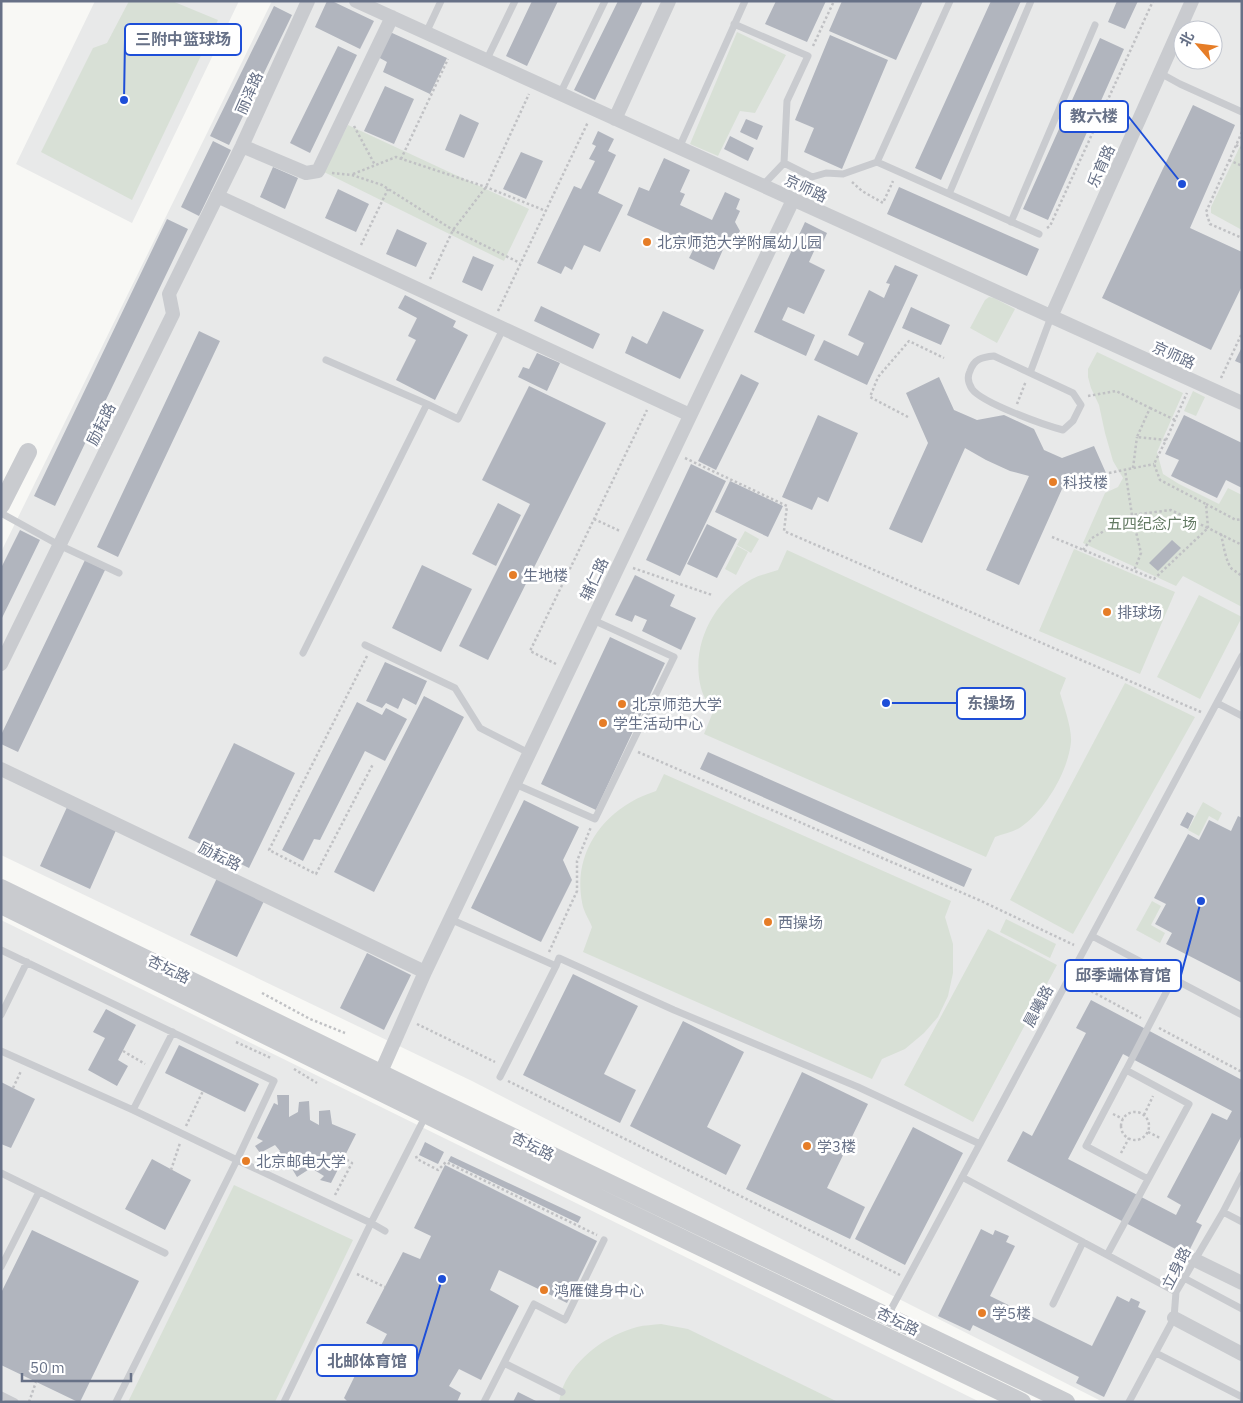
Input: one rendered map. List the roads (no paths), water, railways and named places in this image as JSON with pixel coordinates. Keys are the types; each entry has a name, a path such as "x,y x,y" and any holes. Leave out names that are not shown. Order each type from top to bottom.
{"street":[{"name":"丽泽路","path":"217,196 242,146 308,1"},
{"name":"京师路","path":"356,1 1242,403"},
{"path":"615,119 669,1"},
{"name":"乐育路","path":"1051,317 1192,1"},
{"path":"242,146 306,173 318,171 392,18"},
{"path":"217,196 690,415"},
{"name":"励耘路","path":"1,664 173,314 169,294 217,196"},
{"name":"辅仁路","path":"377,1080 450,919 793,200"},
{"path":"1,505 28,452"},
{"name":"励耘路","path":"1,769 425,972"},
{"name":"杏坛路","path":"1,888 377,1080 1022,1402"},
{"name":"杏坛路","path":"1,906 377,1080"},
{"name":"杏坛路","path":"430,1106 887,1316 1066,1402"},
{"path":"1195,1260 1242,1283"},
{"path":"1174,1318 1242,1354"}],"lane":[{"path":"426,33 441,1"},
{"path":"486,60 515,1"},
{"path":"560,94 605,1"},
{"path":"679,148 745,1"},
{"path":"876,162 950,1"},
{"path":"949,194 1031,1"},
{"path":"734,24 808,56 787,101 784,163 762,186"},
{"path":"1011,222 1095,25"},
{"path":"1160,73 1242,112"},
{"path":"784,163 812,177 826,173 843,174 876,162 1039,234"},
{"path":"1030,373 1051,317"},
{"path":"326,360 458,419 497,326"},
{"path":"994,356 1030,373 1073,393 1081,405 1073,421 1063,430 1046,426 982,398 971,388 967,377 973,363 984,357 994,356"},
{"path":"303,653 427,404"},
{"path":"1,513 59,545 119,574"},
{"path":"515,784 595,819 674,656 593,620"},
{"path":"368,646 455,688 480,728 529,753"},
{"name":"晨曦路","path":"887,1316 1242,656"},
{"path":"1217,703 1242,716"},
{"path":"450,919 556,966"},
{"path":"1092,936 1242,1016"},
{"path":"1,950 274,1081 237,1160 116,1402"},
{"path":"500,1077 559,958 674,1010 876,1095 980,1144"},
{"path":"1,1015 27,962"},
{"path":"1148,1179 1086,1146 1173,979"},
{"path":"133,1110 173,1032"},
{"path":"1,1051 133,1110 385,1231"},
{"path":"1107,1255 1189,1104 1126,1070"},
{"path":"284,1402 430,1106"},
{"path":"1,1173 165,1253"},
{"name":"立身路","path":"1130,1402 1174,1318 1176,1292 1242,1176"},
{"path":"962,1177 1176,1292"},
{"path":"1,1267 39,1192"},
{"path":"1222,1212 1242,1222"},
{"path":"484,1402 534,1304 565,1320 604,1240"},
{"path":"1053,1304 1083,1242"},
{"path":"1184,1278 1242,1309"},
{"path":"1156,1352 1242,1397"},
{"path":"504,1363 562,1392"},
{"path":"1,1395 15,1402"}],"place":[{"name":"三附中篮球场","path":"124,100"},
{"name":"教六楼","path":"1182,184"},
{"name":"北京师范大学附属幼儿园","path":"647,242"},
{"name":"科技楼","path":"1053,482"},
{"name":"生地楼","path":"513,575"},
{"name":"排球场","path":"1107,612"},
{"name":"东操场","path":"886,703"},
{"name":"北京师范大学","path":"622,704"},
{"name":"学生活动中心","path":"603,723"},
{"name":"邱季端体育馆","path":"1201,901"},
{"name":"西操场","path":"768,922"},
{"name":"学3楼","path":"807,1146"},
{"name":"北京邮电大学","path":"246,1161"},
{"name":"北邮体育馆","path":"442,1279"},
{"name":"鸿雁健身中心","path":"544,1290"},
{"name":"学5楼","path":"982,1313"}],"park label":[{"name":"五四纪念广场","path":"1152,523"}]}
